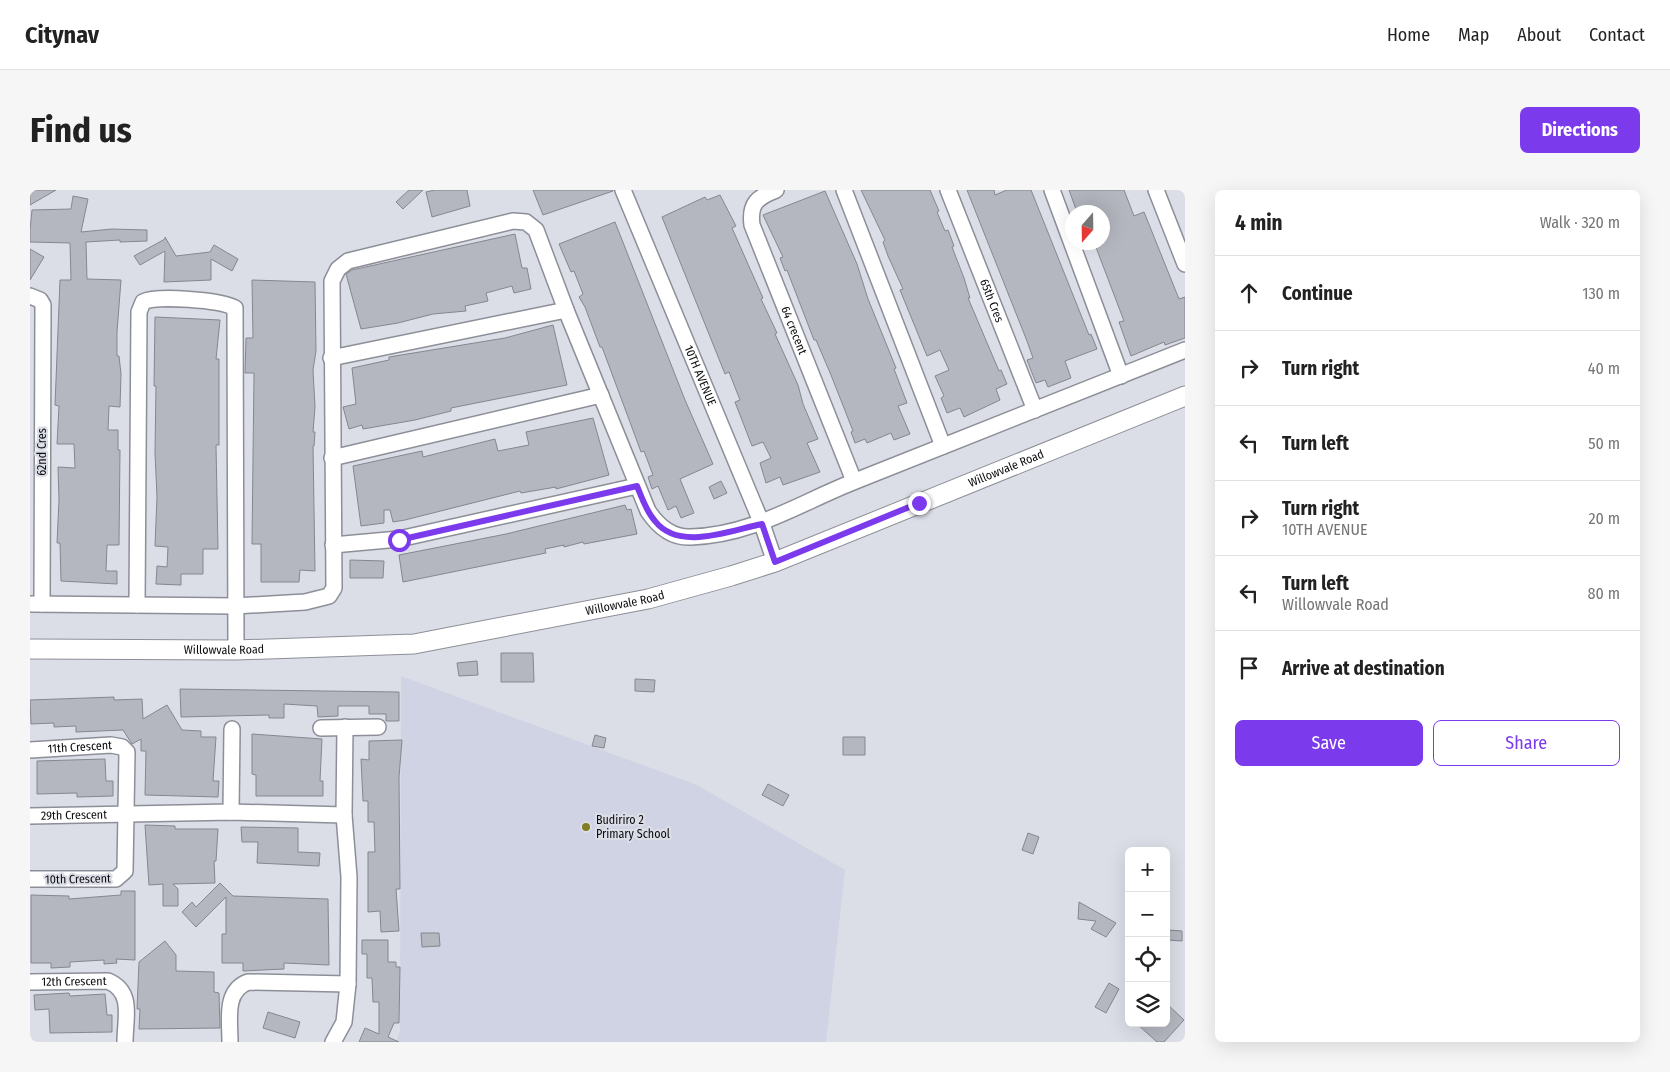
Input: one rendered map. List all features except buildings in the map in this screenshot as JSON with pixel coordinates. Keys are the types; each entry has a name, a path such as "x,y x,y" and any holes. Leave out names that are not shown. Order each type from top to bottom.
{"street":[{"name":"10TH AVENUE","path":"623,190 762,524 775,562"},
{"name":"64 crecent","path":"776,190 761,196 753,203 750,213 752,224 854,481"},
{"path":"844,190 943,446"},
{"name":"65th Cres","path":"948,190 1035,410"},
{"path":"1052,190 1121,376"},
{"path":"1156,190 1185,264"},
{"path":"36,604 235,606 305,602 329,596 334,588 331,358 332,281 338,270 348,261 513,222 526,222 536,230 566,310 648,511 656,523 677,536 703,536 762,524 854,481 1185,350"},
{"name":"62nd Cres","path":"30,296 40,300 43,305 36,604"},
{"path":"137,605 138,320 142,302 154,299 225,303 235,308 236,650"},
{"path":"331,358 566,310"},
{"path":"332,458 601,395"},
{"name":"Willowvale Road","path":"30,649 236,650 414,644 648,599 775,562 1185,396"},
{"path":"333,545 399,540 637,486"},
{"path":"321,728 378,726"},
{"path":"333,1042 344,1022 348,984 348,877 344,815 345,727"},
{"path":"231,812 232,729"},
{"name":"11th Crescent","path":"30,750 111,745 122,747 127,752 122,813"},
{"name":"29th Crescent","path":"30,816 231,812 344,815"},
{"name":"10th Crescent","path":"30,879 120,877 125,871 122,813"},
{"name":"12th Crescent","path":"30,982 108,981 117,985 126,997 125,1042"},
{"path":"230,1042 230,1002 233,991 239,985 248,982 348,984"}],"shaded area":[{"name":"Budiriro 2 Primary School","path":"401,676 697,785 845,870 826,1042 396,1042 400,1031"}],"place":[{"name":"Budiriro 2 Primary School","path":"586,827"}],"route":[{"path":"399,540 637,486 648,511 656,523 677,536 703,536 762,524 775,562 919,503"}]}
